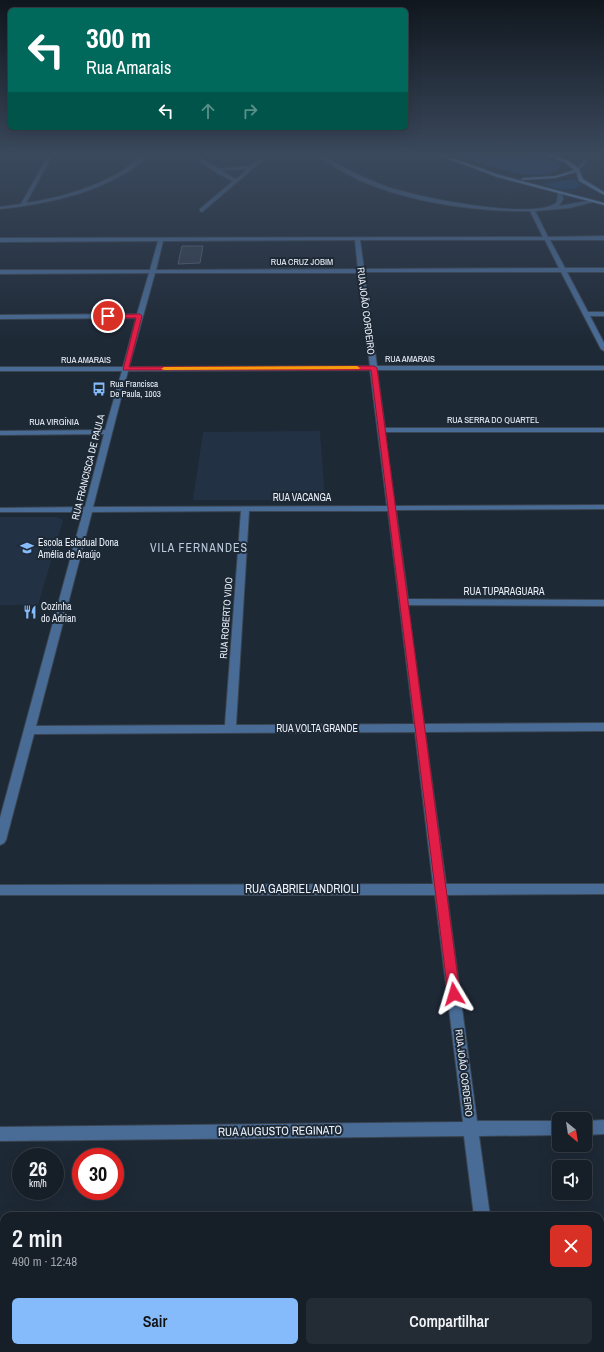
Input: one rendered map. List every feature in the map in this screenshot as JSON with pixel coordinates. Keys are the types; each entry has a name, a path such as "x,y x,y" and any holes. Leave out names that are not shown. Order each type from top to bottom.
{"street":[{"path":"536,217 604,349"},
{"path":"0,240 604,238"},
{"name":"RUA JOÃO CORDEIRO","path":"357,239 481,1212"},
{"name":"RUA FRANCISCA DE PAULA","path":"0,840 108,432 161,240"},
{"name":"RUA CRUZ JOBIM","path":"0,272 604,270"},
{"path":"586,314 604,314"},
{"path":"0,317 140,316"},
{"name":"RUA AMARAIS","path":"0,369 604,368"},
{"name":"RUA SERRA DO QUARTEL","path":"381,430 604,430"},
{"name":"RUA VIRGÍNIA","path":"0,433 108,432"},
{"name":"RUA VACANGA","path":"0,510 604,507"},
{"name":"RUA ROBERTO VIDO","path":"230,729 245,508"},
{"name":"RUA TUPARAGUARA","path":"403,602 604,603"},
{"name":"RUA VOLTA GRANDE","path":"30,730 604,727"},
{"name":"RUA GABRIEL ANDRIOLI","path":"0,890 604,889"},
{"path":"592,1128 604,1127"},
{"name":"RUA AUGUSTO REGINATO","path":"0,1134 552,1128"}],"shaded area":[{"path":"320,431 325,500 193,500 203,432"},
{"name":"Escola Estadual Dona Amélia de Araújo","path":"0,517 57,517 63,520 38,605 0,605"}],"building":[{"path":"182,246 203,246 200,263 178,264"}],"slow traffic":[{"path":"164,369 357,368"}],"place":[{"name":"Rua Francisca De Paula, 1003","path":"99,389"},
{"name":"Escola Estadual Dona Amélia de Araújo","path":"27,548"},
{"name":"Cozinha do Adrian","path":"30,612"}],"district":[{"name":"VILA FERNANDES","path":"199,548"}],"route":[{"path":"108,316 140,316 125,369 374,368 454,994"}]}
